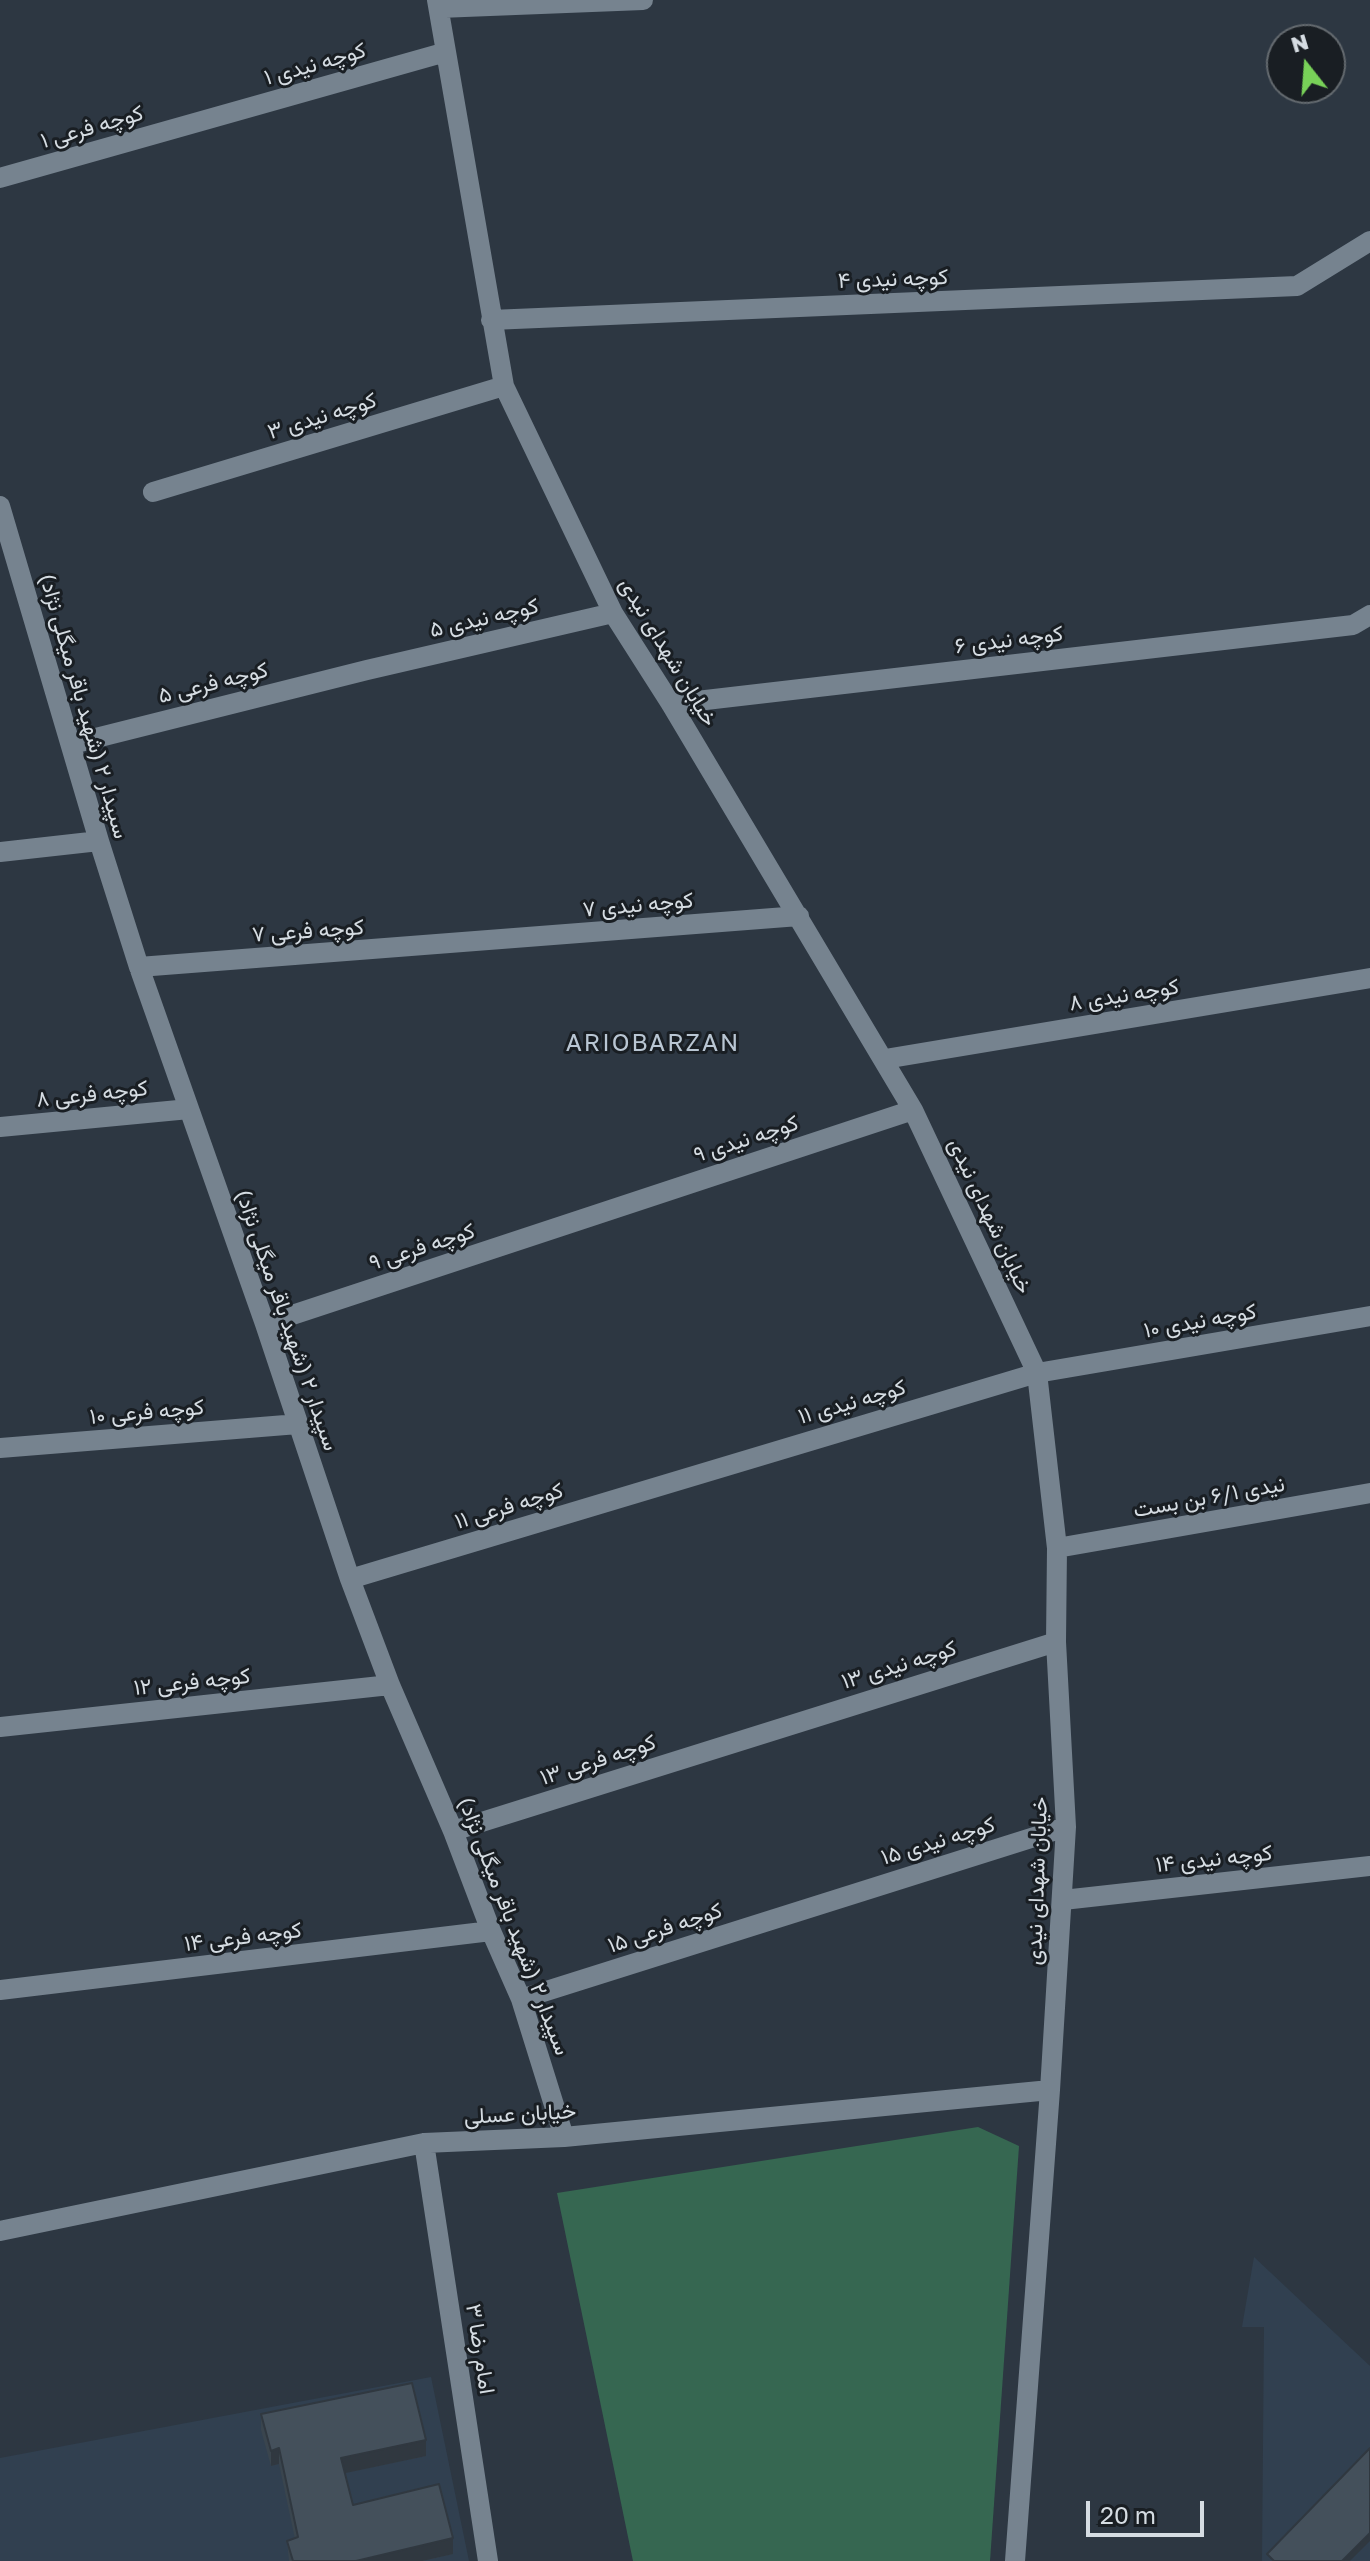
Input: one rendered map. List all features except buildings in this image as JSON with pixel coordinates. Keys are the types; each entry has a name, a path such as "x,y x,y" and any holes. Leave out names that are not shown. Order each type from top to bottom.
{"street":[{"path":"438,4 643,0"},
{"name":"خیابان شهدای نیدی","path":"438,4 504,386 613,613 799,916 913,1110 1037,1373 1057,1548 1056,1642 1066,1827 1015,2561"},
{"name":"کوچه نیدی ۱","path":"197,122 446,52"},
{"name":"کوچه فرعی ۱","path":"0,178 197,122"},
{"name":"کوچه نیدی ۴","path":"491,320 1297,286 1370,241"},
{"name":"کوچه نیدی ۳","path":"153,492 504,386"},
{"name":"سپیدار ۲ (شهید باقر میگلی نژاد)","path":"0,506 6,544 72,744 139,967 265,1324 350,1579 390,1685 521,1999 564,2137"},
{"name":"کوچه نیدی ۵","path":"367,670 613,613"},
{"name":"کوچه نیدی ۶","path":"671,704 1362,620"},
{"name":"کوچه فرعی ۵","path":"72,744 367,670"},
{"path":"0,852 99,841"},
{"name":"کوچه نیدی ۷","path":"481,942 799,916"},
{"name":"کوچه فرعی ۷","path":"139,967 481,942"},
{"name":"کوچه نیدی ۸","path":"885,1059 1370,978"},
{"name":"کوچه فرعی ۸","path":"0,1127 189,1109"},
{"name":"کوچه نیدی ۹","path":"595,1215 913,1110"},
{"name":"کوچه فرعی ۹","path":"265,1324 595,1215"},
{"name":"کوچه نیدی ۱۰","path":"1037,1373 1370,1316"},
{"name":"کوچه نیدی ۱۱","path":"681,1478 1037,1373"},
{"name":"کوچه فرعی ۱۰","path":"0,1448 298,1424"},
{"name":"کوچه فرعی ۱۱","path":"350,1579 681,1478"},
{"name":"نیدی ۶/۱ بن بست","path":"1057,1548 1370,1493"},
{"name":"کوچه نیدی ۱۳","path":"756,1735 1056,1642"},
{"name":"کوچه فرعی ۱۲","path":"0,1727 390,1685"},
{"name":"کوچه فرعی ۱۳","path":"453,1831 756,1735"},
{"name":"کوچه نیدی ۱۵","path":"824,1902 1066,1827"},
{"name":"کوچه نیدی ۱۴","path":"1063,1900 1370,1866"},
{"name":"کوچه فرعی ۱۵","path":"521,1999 824,1902"},
{"name":"کوچه فرعی ۱۴","path":"0,1990 491,1931"},
{"name":"خیابان عسلی","path":"0,2231 424,2143 564,2137 1050,2090"},
{"name":"امام رضا ۳","path":"424,2143 488,2561"}],"shaded area":[{"path":"1254,2257 1370,2366 1370,2561 1262,2561 1264,2327 1242,2327"},
{"path":"431,2377 469,2561 0,2561 0,2458"}],"green space":[{"path":"978,2127 1019,2146 990,2561 633,2561 557,2193"}],"district":[{"name":"ARIOBARZAN","path":"653,1043"}]}
